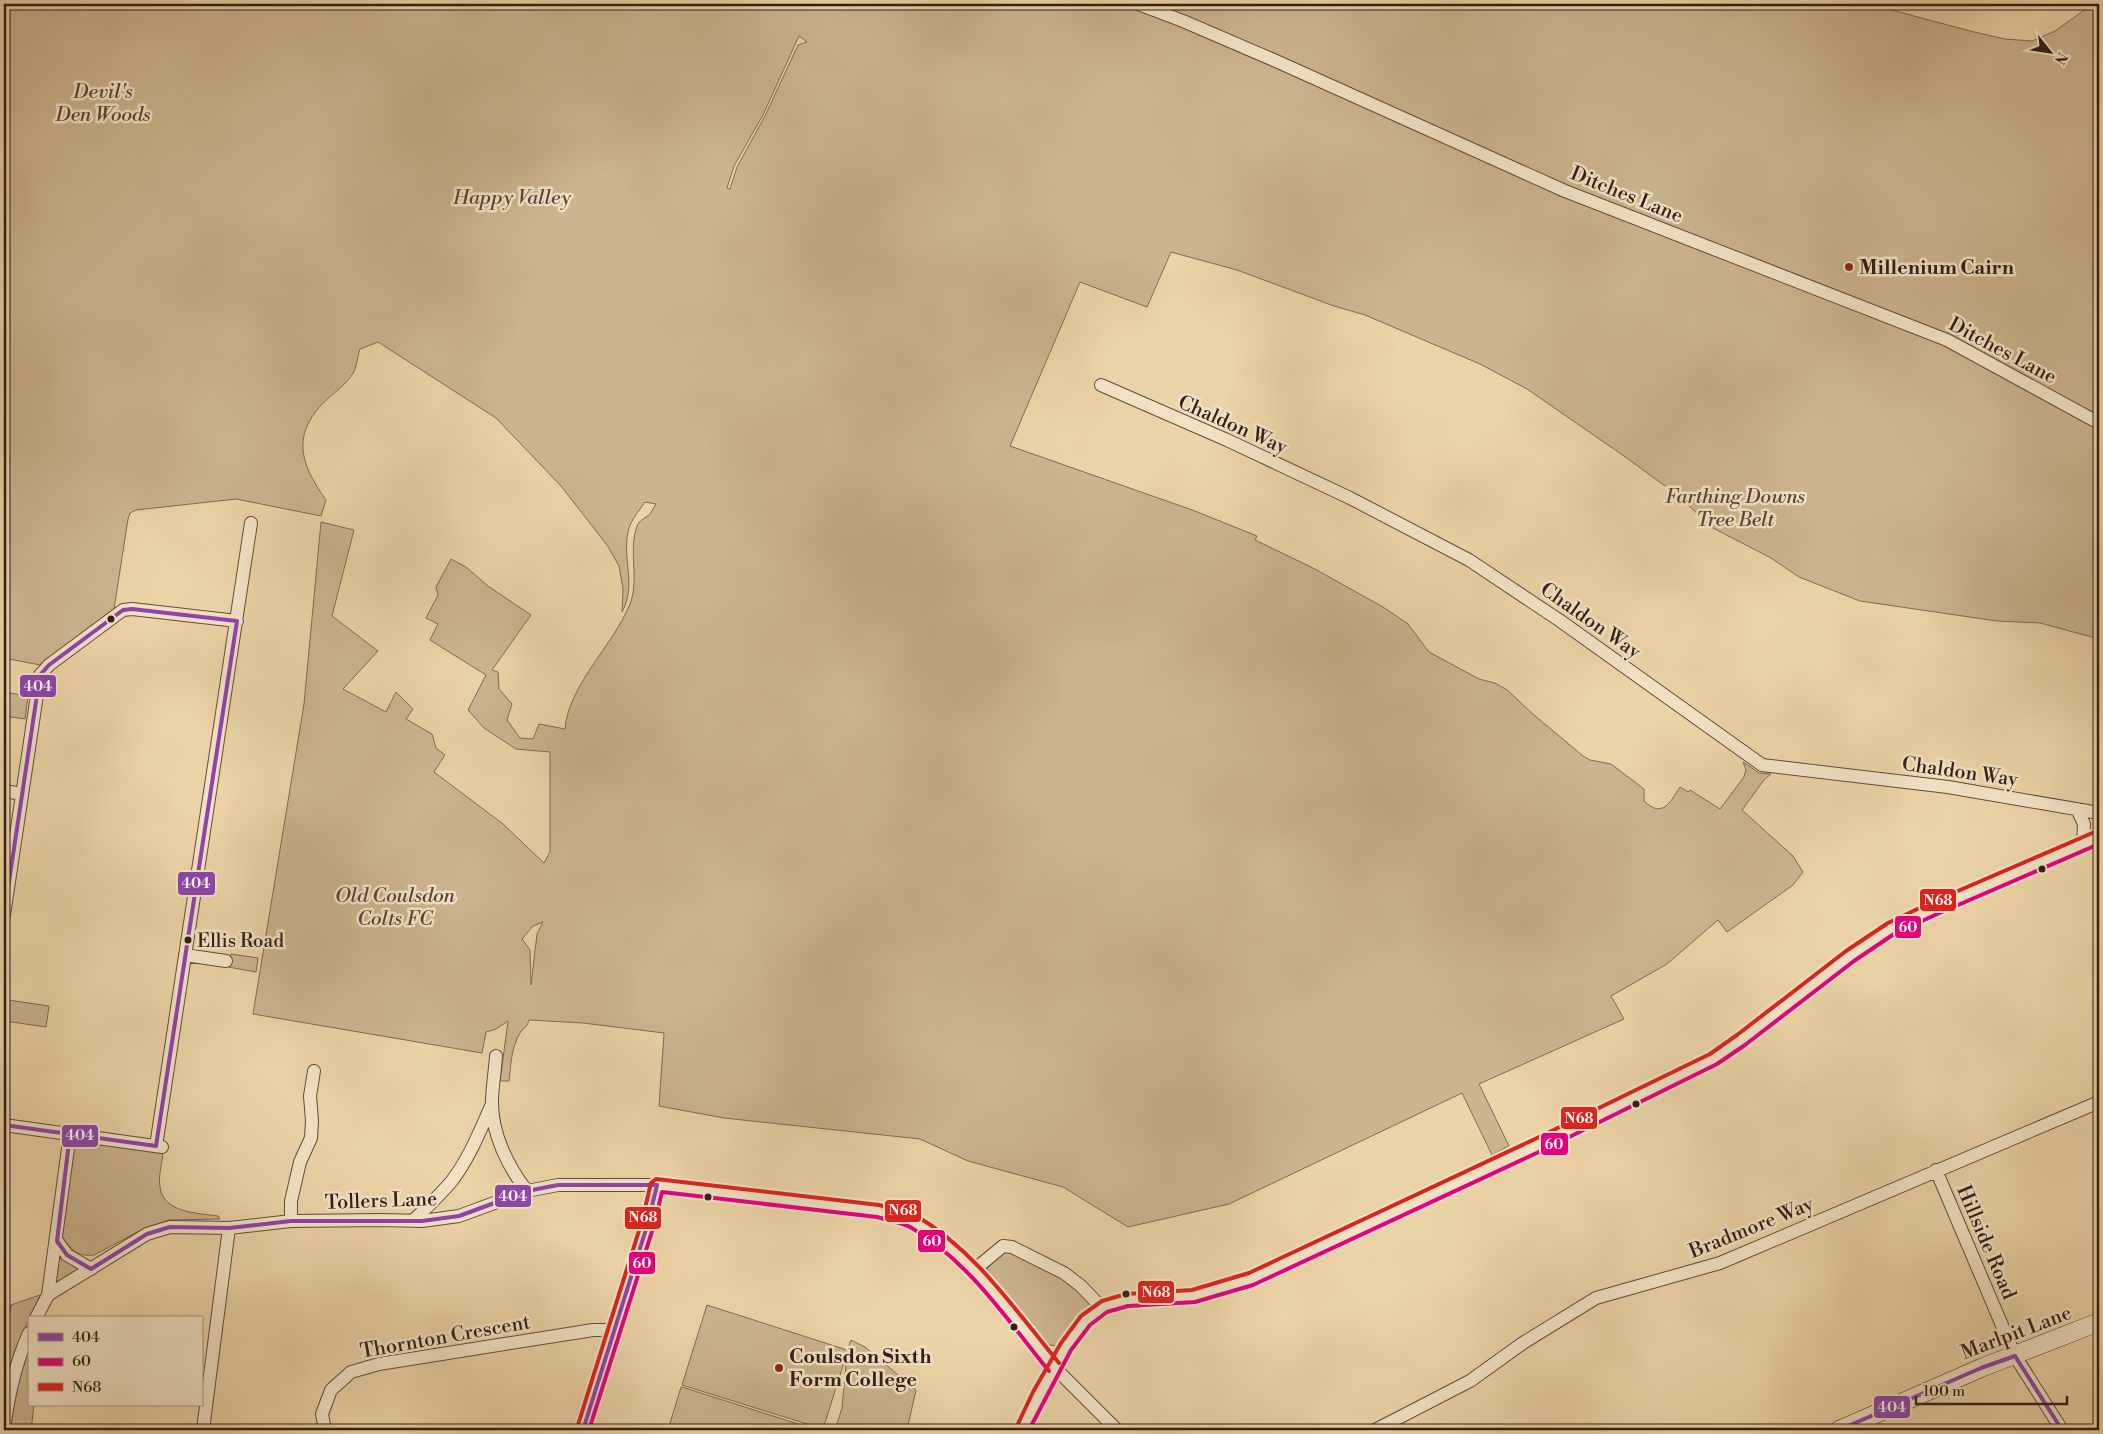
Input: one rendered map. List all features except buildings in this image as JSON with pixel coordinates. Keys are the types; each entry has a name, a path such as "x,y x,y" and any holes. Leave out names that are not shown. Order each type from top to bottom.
{"main road":[{"name":"Marlpit Lane","path":"1839,1430 1953,1379 2099,1322"}],"street":[{"name":"Ditches Lane","path":"1138,4 1276,60 1565,191 1947,340 2099,423"},
{"name":"Chaldon Way","path":"1100,385 1227,440 1350,498 1469,560 1559,620 1762,764 1948,787 2099,813"},
{"path":"4,1125 159,1147 185,956 251,523"},
{"path":"4,915 40,675 48,665 123,610 132,609 236,621"},
{"path":"4,791 22,794"},
{"path":"2077,809 2084,824 2083,844"},
{"path":"1022,1430 1054,1367 1084,1321 1096,1311 1128,1299 1184,1297 1213,1292 1251,1279 1538,1144 1713,1059 1741,1040 1850,956 1891,929 1932,909 2099,837"},
{"path":"185,956 226,961"},
{"path":"496,1056 492,1104 503,1154 514,1175 527,1191"},
{"path":"291,1221 291,1201 300,1162 311,1138 310,1096 314,1071"},
{"name":"Bradmore Way","path":"1375,1430 1470,1380 1523,1343 1596,1298 1720,1263 2099,1102"},
{"path":"413,1221 451,1182 459,1171 476,1140 492,1104"},
{"path":"37,1316 48,1295 57,1241 70,1134"},
{"name":"Hillside Road","path":"1936,1170 2015,1356 2062,1430"},
{"name":"Tollers Lane","path":"48,1295 148,1234 170,1228 229,1228 291,1221 413,1221 459,1216 527,1191 558,1185 657,1185 878,1211 911,1220 932,1234 974,1270 1054,1367 1117,1430"},
{"path":"583,1430 648,1223 657,1185"},
{"path":"203,1430 229,1228"},
{"path":"57,1241 66,1255 91,1269"},
{"path":"974,1270 1003,1246 1012,1247 1064,1273 1082,1286 1102,1308"},
{"name":"Thornton Crescent","path":"325,1430 322,1414 331,1390 351,1372 379,1364 593,1330 614,1330"},
{"path":"4,1430 8,1396 20,1354 28,1335"}],"green space":[{"path":"4,4 1869,4 1974,32 2005,39 2032,41 2055,31 2093,4 2099,4 2099,639 2040,623 1997,621 1860,601 1799,577 1771,558 1713,528 1676,494 1527,389 1480,364 1365,315 1334,306 1237,270 1171,252 1147,307 1080,282 1010,446 1195,511 1257,536 1255,540 1313,568 1383,607 1408,624 1429,652 1479,679 1495,683 1507,690 1583,756 1590,760 1611,764 1644,789 1644,801 1656,809 1669,803 1680,787 1688,792 1690,790 1720,809 1744,777 1746,770 1743,762 1759,773 1771,774 1764,780 1742,810 1793,856 1803,872 1793,885 1727,932 1718,920 1667,964 1611,996 1624,1019 1479,1084 1509,1146 1492,1155 1462,1093 1229,1204 1128,1227 1063,1187 968,1161 920,1139 724,1118 659,1106 664,1033 583,1023 529,1020 520,1033 515,1045 509,1081 500,1081 508,1021 496,1029 486,1032 482,1053 253,1014 304,704 321,522 354,530 332,616 378,651 343,689 386,712 396,692 413,709 406,719 432,734 436,748 445,755 434,772 503,824 544,863 550,852 550,752 516,749 484,728 468,710 486,675 430,640 438,624 426,618 438,595 436,587 451,559 466,567 488,586 531,615 492,670 498,672 499,689 512,704 507,720 520,738 533,739 539,724 565,729 568,712 574,696 613,635 630,604 634,584 633,553 635,534 639,522 650,514 656,504 645,502 629,528 627,553 629,582 626,602 622,612 623,589 619,566 607,545 561,486 496,418 378,342 360,349 352,375 317,410 304,433 303,445 307,467 326,500 321,516 236,499 136,510 130,513 128,519 114,609 40,665 4,658","holes":["799,36 807,42 798,45 765,116 737,167 730,189 727,188 734,166 763,115","543,922 537,934 531,985 530,950 522,939 533,926"]},
{"path":"4,692 28,696 25,719 4,716"},
{"path":"231,954 258,958 256,972 228,967"},
{"path":"8,1000 49,1006 46,1027 5,1021"},
{"path":"79,1141 163,1153 160,1187 163,1196 168,1202 174,1207 183,1210 218,1216 220,1219 169,1220 145,1228 94,1255 83,1255 75,1252 62,1236 74,1148"},
{"path":"1002,1252 1011,1252 1065,1278 1092,1304 1091,1308 1059,1346 1049,1345 1043,1341 988,1273 987,1269"},
{"path":"59,1258 79,1267 79,1270 58,1284 55,1282"},
{"path":"40,1295 31,1316 28,1316 28,1322 13,1355 4,1393 4,1354 11,1305"},
{"name":"Coulsdon Sixth Form College","path":"707,1305 847,1350 851,1340 865,1347 916,1390 907,1430 835,1430 842,1408 847,1353 823,1429 682,1385"},
{"path":"28,1347 28,1406 34,1406 31,1430 12,1430 13,1426 9,1422 11,1402"},
{"path":"682,1387 817,1430 668,1430"}],"transit line":[{"name":"404","path":"4,915 40,675 49,665 123,610 132,609 237,621"},
{"name":"404","path":"156,1146 237,621"},
{"name":"N68","path":"1016,1428 1033,1392 1061,1343 1081,1316 1102,1301 1126,1294 1192,1290 1249,1273 1535,1139 1710,1054 1846,951 1888,923 2097,831"},
{"name":"60","path":"1029,1430 1071,1350 1090,1325 1107,1312 1128,1306 1195,1302 1253,1285 1541,1151 1717,1064 1745,1045 1854,961 1894,934 2099,844"},
{"name":"404","path":"4,1125 156,1146"},
{"name":"404","path":"70,1134 57,1241 67,1255 91,1269"},
{"name":"N68","path":"577,1428 642,1221 651,1183 656,1179 879,1205 915,1215 937,1229 976,1263 1059,1363"},
{"name":"404","path":"91,1269 147,1234 170,1227 229,1228 291,1221 422,1221 459,1216 527,1191 558,1185 657,1185"},
{"name":"404","path":"583,1430 648,1223 657,1185"},
{"name":"60","path":"589,1430 654,1225 662,1192 877,1217 906,1225 931,1241 969,1274 1049,1371"},
{"name":"404","path":"2015,1356 2062,1430"},
{"name":"404","path":"1839,1430 1981,1368 2015,1356"}],"place":[{"name":"Millenium Cairn","path":"1849,267"},
{"name":"Ellis Road","path":"188,940"},
{"name":"Coulsdon Sixth Form College","path":"779,1368"}],"park label":[{"name":"Devil's Den Woods","path":"103,102"},
{"name":"Happy Valley","path":"512,197"},
{"name":"Farthing Downs Tree Belt","path":"1735,508"},
{"name":"Old Coulsdon Colts FC","path":"395,906"}]}
